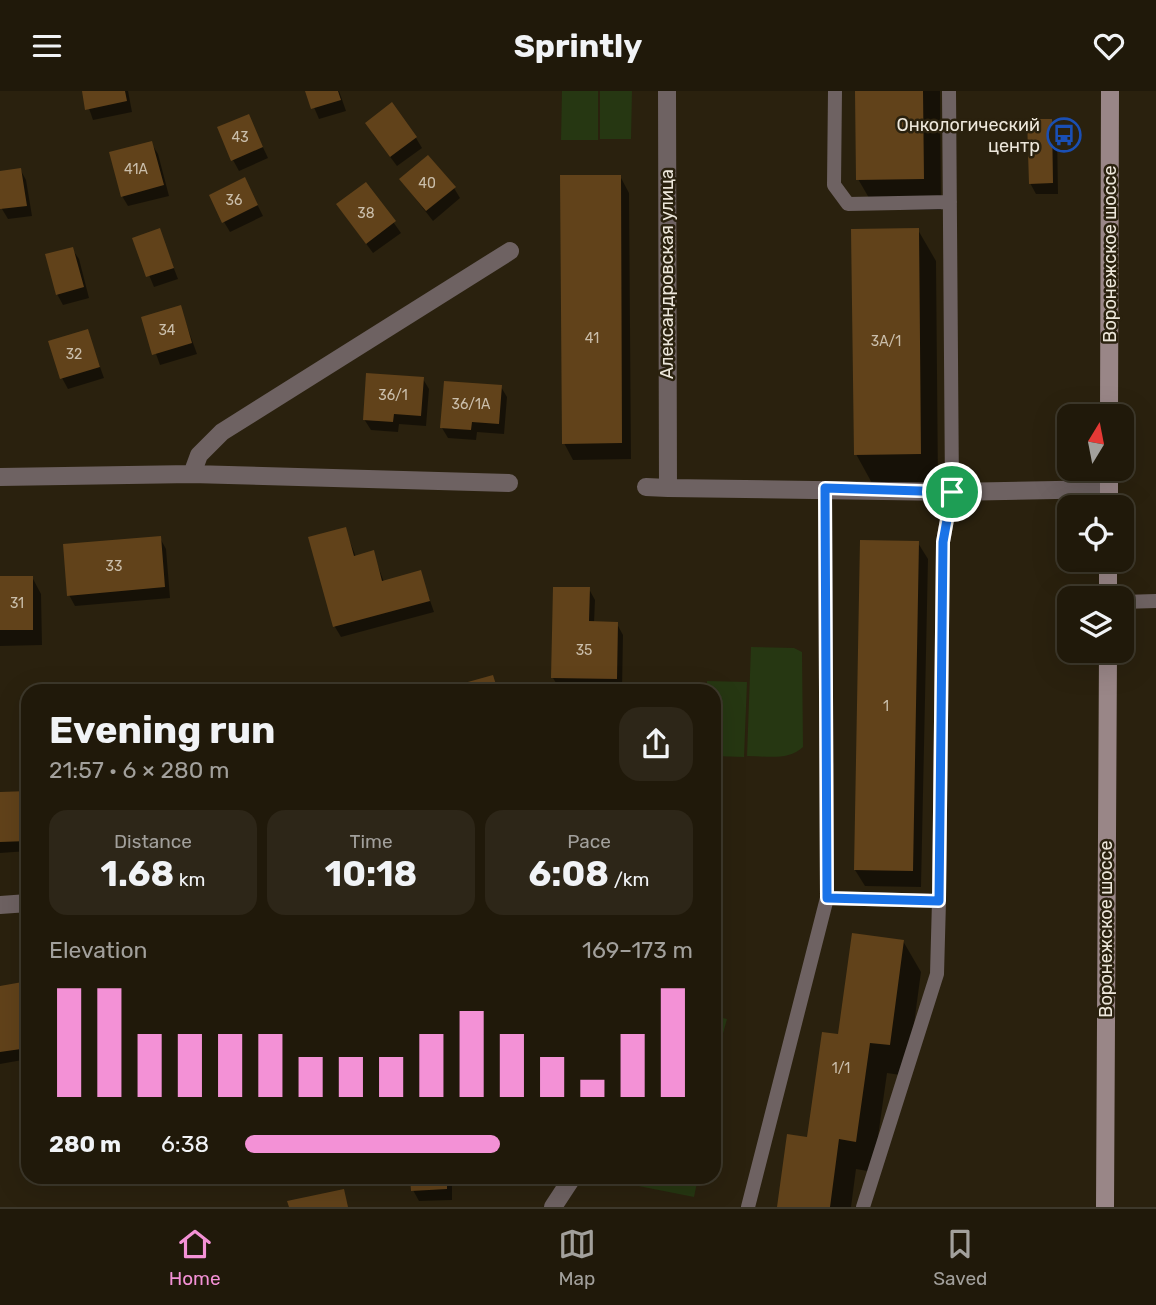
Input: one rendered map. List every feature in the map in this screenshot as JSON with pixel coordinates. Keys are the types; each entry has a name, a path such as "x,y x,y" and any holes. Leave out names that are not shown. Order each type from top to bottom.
{"main road":[{"name":"Воронежское шоссе","path":"1109,404 1110,91"},
{"name":"Воронежское шоссе","path":"1105,1207 1108,663"}],"street":[{"name":"Александровская улица","path":"667,91 668,488"},
{"path":"192,474 199,455 222,432 510,251"},
{"path":"0,477 192,474 509,483"},
{"path":"646,487 825,488 1057,496"},
{"path":"0,905 21,904"},
{"path":"553,1207 568,1184"}],"lane":[{"path":"835,91 834,185 848,204 950,202"},
{"path":"863,1207 937,974 943,542 952,492 949,91"},
{"path":"748,1207 827,898 825,488"},
{"path":"1134,602 1156,601"},
{"path":"827,898 939,901"}],"green space":[{"path":"562,91 598,91 598,140 561,140"},
{"path":"600,91 632,91 631,139 600,139"},
{"path":"751,647 794,648 802,652 803,747 791,754 777,757 747,756"},
{"path":"707,681 747,682 744,757 721,756 721,684 707,684"},
{"path":"721,1018 727,1019 721,1041"},
{"path":"628,1184 697,1184 694,1197"}],"building":[{"path":"82,91 125,91 127,101 85,110"},
{"path":"305,91 338,91 341,100 311,109"},
{"path":"855,91 923,91 924,179 856,180"},
{"path":"392,102 417,137 390,157 365,123"},
{"path":"249,114 263,147 231,161 217,127"},
{"path":"1027,119 1052,119 1053,183 1029,184"},
{"path":"152,141 164,185 121,197 109,152"},
{"path":"428,155 456,187 426,211 399,179"},
{"path":"21,168 27,206 0,209 0,171"},
{"path":"560,175 621,175 622,443 562,444"},
{"path":"245,177 258,205 222,223 209,195"},
{"path":"366,182 396,221 366,244 336,204"},
{"path":"160,228 174,268 146,277 132,238"},
{"path":"919,228 921,454 854,455 851,229"},
{"path":"73,247 84,287 56,295 45,254"},
{"path":"181,305 192,343 152,355 141,317"},
{"path":"88,329 100,367 60,379 48,341"},
{"path":"366,373 424,377 421,416 394,414 393,422 363,420"},
{"path":"444,381 502,385 499,424 472,422 471,430 440,428"},
{"path":"346,527 354,556 374,550 382,581 421,570 430,601 333,627 308,537"},
{"path":"161,536 165,587 67,596 63,544"},
{"path":"860,540 919,541 913,871 854,870"},
{"path":"0,576 33,576 33,630 0,630"},
{"path":"553,587 590,587 589,621 618,622 617,679 551,678"},
{"path":"493,675 496,684 461,684"},
{"path":"21,791 21,841 0,842 0,792"},
{"path":"852,933 904,940 890,1045 870,1043 856,1142 839,1139 830,1207 777,1207 787,1134 807,1137 822,1032 838,1034"},
{"path":"21,982 21,1049 0,1052 0,986"},
{"path":"410,1184 447,1184 447,1189 411,1191"},
{"path":"344,1189 348,1207 289,1207 287,1201"}],"place":[{"name":"Онкологический центр","path":"1064,135"}],"route":[{"path":"825,488 952,492 943,542 939,901 827,898 825,488"}]}
